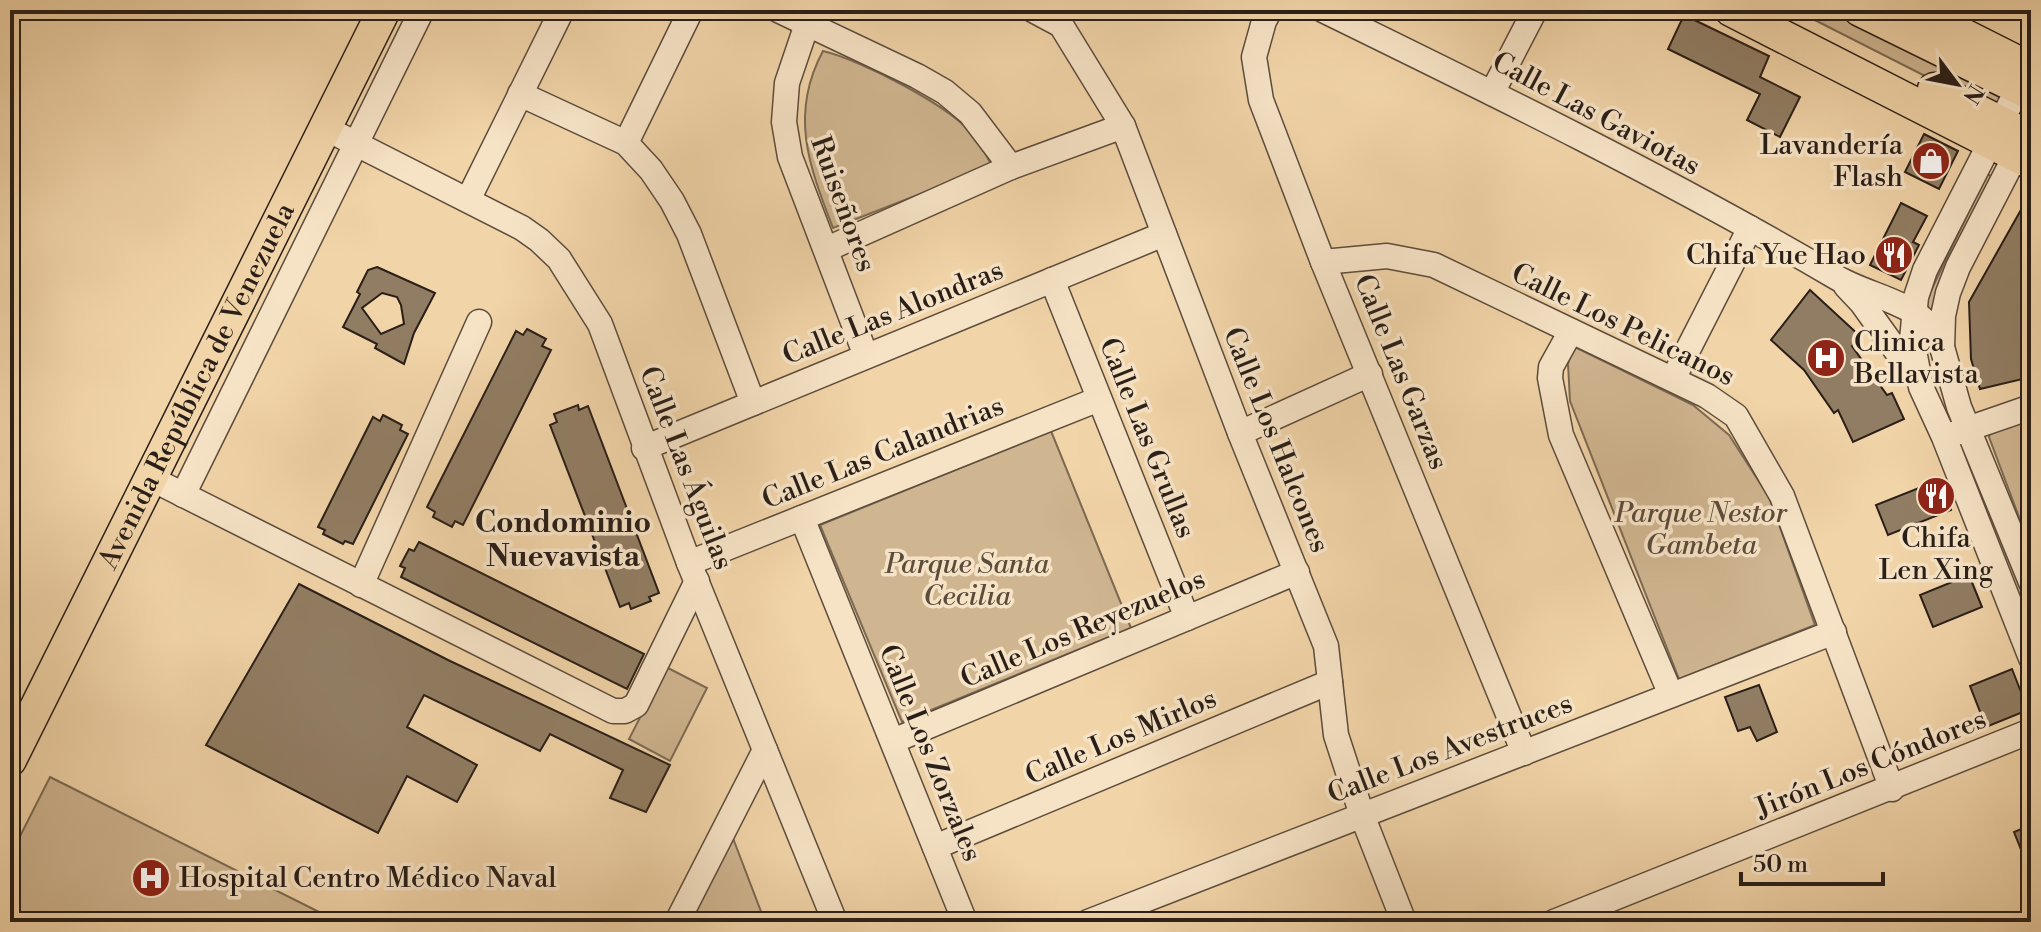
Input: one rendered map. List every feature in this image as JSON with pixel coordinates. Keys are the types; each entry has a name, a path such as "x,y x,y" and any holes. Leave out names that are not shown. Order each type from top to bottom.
{"main road":[{"name":"Avenida República de Venezuela","path":"10,760 384,10"},
{"path":"1731,10 2018,140"},
{"path":"1779,10 2018,140"},
{"path":"1860,10 2027,80"},
{"path":"1914,10 2027,80"}],"street":[{"path":"183,495 422,10"},
{"path":"468,200 562,10"},
{"path":"626,143 691,10"},
{"path":"778,10 945,92 970,113 1011,167"},
{"name":"Calle Los Halcones","path":"1033,10 1064,17 1123,126 1240,433 1326,646 1336,735 1362,815 1404,922"},
{"name":"Calle Las Garzas","path":"1270,10 1254,57 1261,100 1323,262 1524,753"},
{"name":"Calle Las Gaviotas","path":"1323,10 1492,93 1750,228 1838,279 1914,312 1931,327 1942,347"},
{"path":"1492,93 1535,10"},
{"name":"Ruiseñores","path":"807,24 787,83 784,122 790,157 866,356"},
{"path":"2027,80 2018,140 1948,293 1943,316 1942,347 1947,372 1967,428 2031,582"},
{"path":"520,94 626,143 665,191 689,234 753,403"},
{"path":"827,249 1011,167 1123,126"},
{"name":"Calle Las Águilas","path":"325,128 468,200 539,240 566,270 600,324 644,448 835,922"},
{"path":"2018,140 1925,270 1916,297 1912,340 1921,387 1944,437 2031,658"},
{"path":"1673,379 1750,228"},
{"name":"Calle Las Alondras","path":"644,448 1164,234"},
{"name":"Calle Los Pelicanos","path":"1323,262 1387,256 1434,265 1673,379 1707,396 1736,416 1782,496 1892,789"},
{"name":"Calle Las Gaviotas","path":"1838,279 1862,303 1921,387"},
{"name":"Calle Las Grullas","path":"1052,280 1187,618"},
{"path":"361,585 479,322"},
{"path":"1571,331 1551,367 1550,378 1561,435 1671,695"},
{"path":"1240,433 1370,374"},
{"name":"Calle Las Calandrias","path":"693,572 802,518 1099,399"},
{"path":"1944,437 2031,407"},
{"path":"150,478 613,711 625,711 636,705 693,572"},
{"name":"Calle Los Zorzales","path":"802,518 965,922"},
{"name":"Calle Los Reyezuelos","path":"893,741 1297,572"},
{"name":"Calle Los Avestruces","path":"1088,922 1834,632"},
{"name":"Calle Los Mirlos","path":"935,847 1330,682"},
{"name":"Jirón Los Cóndores","path":"1554,922 1602,913 2031,731"},
{"path":"677,922 765,750"}],"green space":[{"path":"1795,10 1847,10 2000,88 2002,103 1986,107"},
{"path":"823,51 882,74 928,99 976,138 992,166 833,228 806,140 807,97"},
{"path":"1987,174 1999,180 1936,327 1923,311 1926,301"},
{"name":"Parque Nestor Gambeta","path":"1573,346 1693,405 1729,435 1769,497 1815,625 1679,679 1570,401 1568,364"},
{"path":"2031,418 2031,549 1989,437 1992,428"},
{"name":"Parque Santa Cecilia","path":"1051,431 1131,628 902,722 820,525"},
{"path":"1963,447 1978,465 2031,598 2031,635 1962,452"},
{"path":"666,667 707,688 670,761 629,739"},
{"name":"Hospital Centro Médico Naval","path":"50,777 339,922 10,922 10,856"},
{"path":"731,833 765,922 686,922"}],"building":[{"path":"1684,15 1769,56 1760,77 1800,97 1780,137 1747,120 1760,94 1668,49"},
{"name":"Lavandería Flash","path":"1924,134 1958,151 1939,189 1905,172"},
{"path":"2031,192 2031,377 1980,389 1971,359 1969,302"},
{"name":"Chifa Yue Hao","path":"1901,203 1927,216 1913,242 1919,245 1901,280 1870,265"},
{"path":"377,267 435,293 414,333 404,364 375,348 377,344 343,327 368,270","holes":["382,293 397,297 404,324 381,334 362,308"]},
{"name":"Clinica Bellavista","path":"1810,290 1861,337 1852,346 1887,395 1892,393 1904,419 1853,442 1838,410 1834,413 1804,370 1771,340"},
{"path":"527,329 546,339 542,346 551,350 463,525 455,521 452,527 433,517 435,512 427,507 516,331 523,335"},
{"path":"578,405 579,410 588,406 659,593 649,597 651,601 631,609 629,603 620,607 550,425 557,422 554,414"},
{"path":"383,415 402,425 400,430 408,434 353,544 345,541 343,544 323,534 325,530 318,527 373,417 380,421"},
{"path":"1939,480 1951,510 1888,535 1876,505"},
{"path":"419,542 644,654 627,689 401,577 405,568 400,566 409,549 414,551"},
{"path":"1969,575 1982,607 1933,627 1920,595"},
{"path":"299,584 448,660 670,765 646,812 610,798 623,770 550,734 540,751 424,695 407,727 477,765 457,802 407,776 378,833 206,745"},
{"path":"2012,669 2028,710 1986,727 1970,686"},
{"path":"1759,685 1777,732 1757,741 1750,727 1738,731 1725,697"},
{"path":"2031,825 2031,872 2030,872 2014,832"}],"place":[{"name":"Lavandería Flash","path":"1931,161"},
{"name":"Chifa Yue Hao","path":"1894,255"},
{"name":"Clinica Bellavista","path":"1826,358"},
{"name":"Chifa Len Xing","path":"1936,496"},
{"name":"Hospital Centro Médico Naval","path":"151,878"}],"district":[{"name":"Condominio Nuevavista","path":"563,540"}]}
